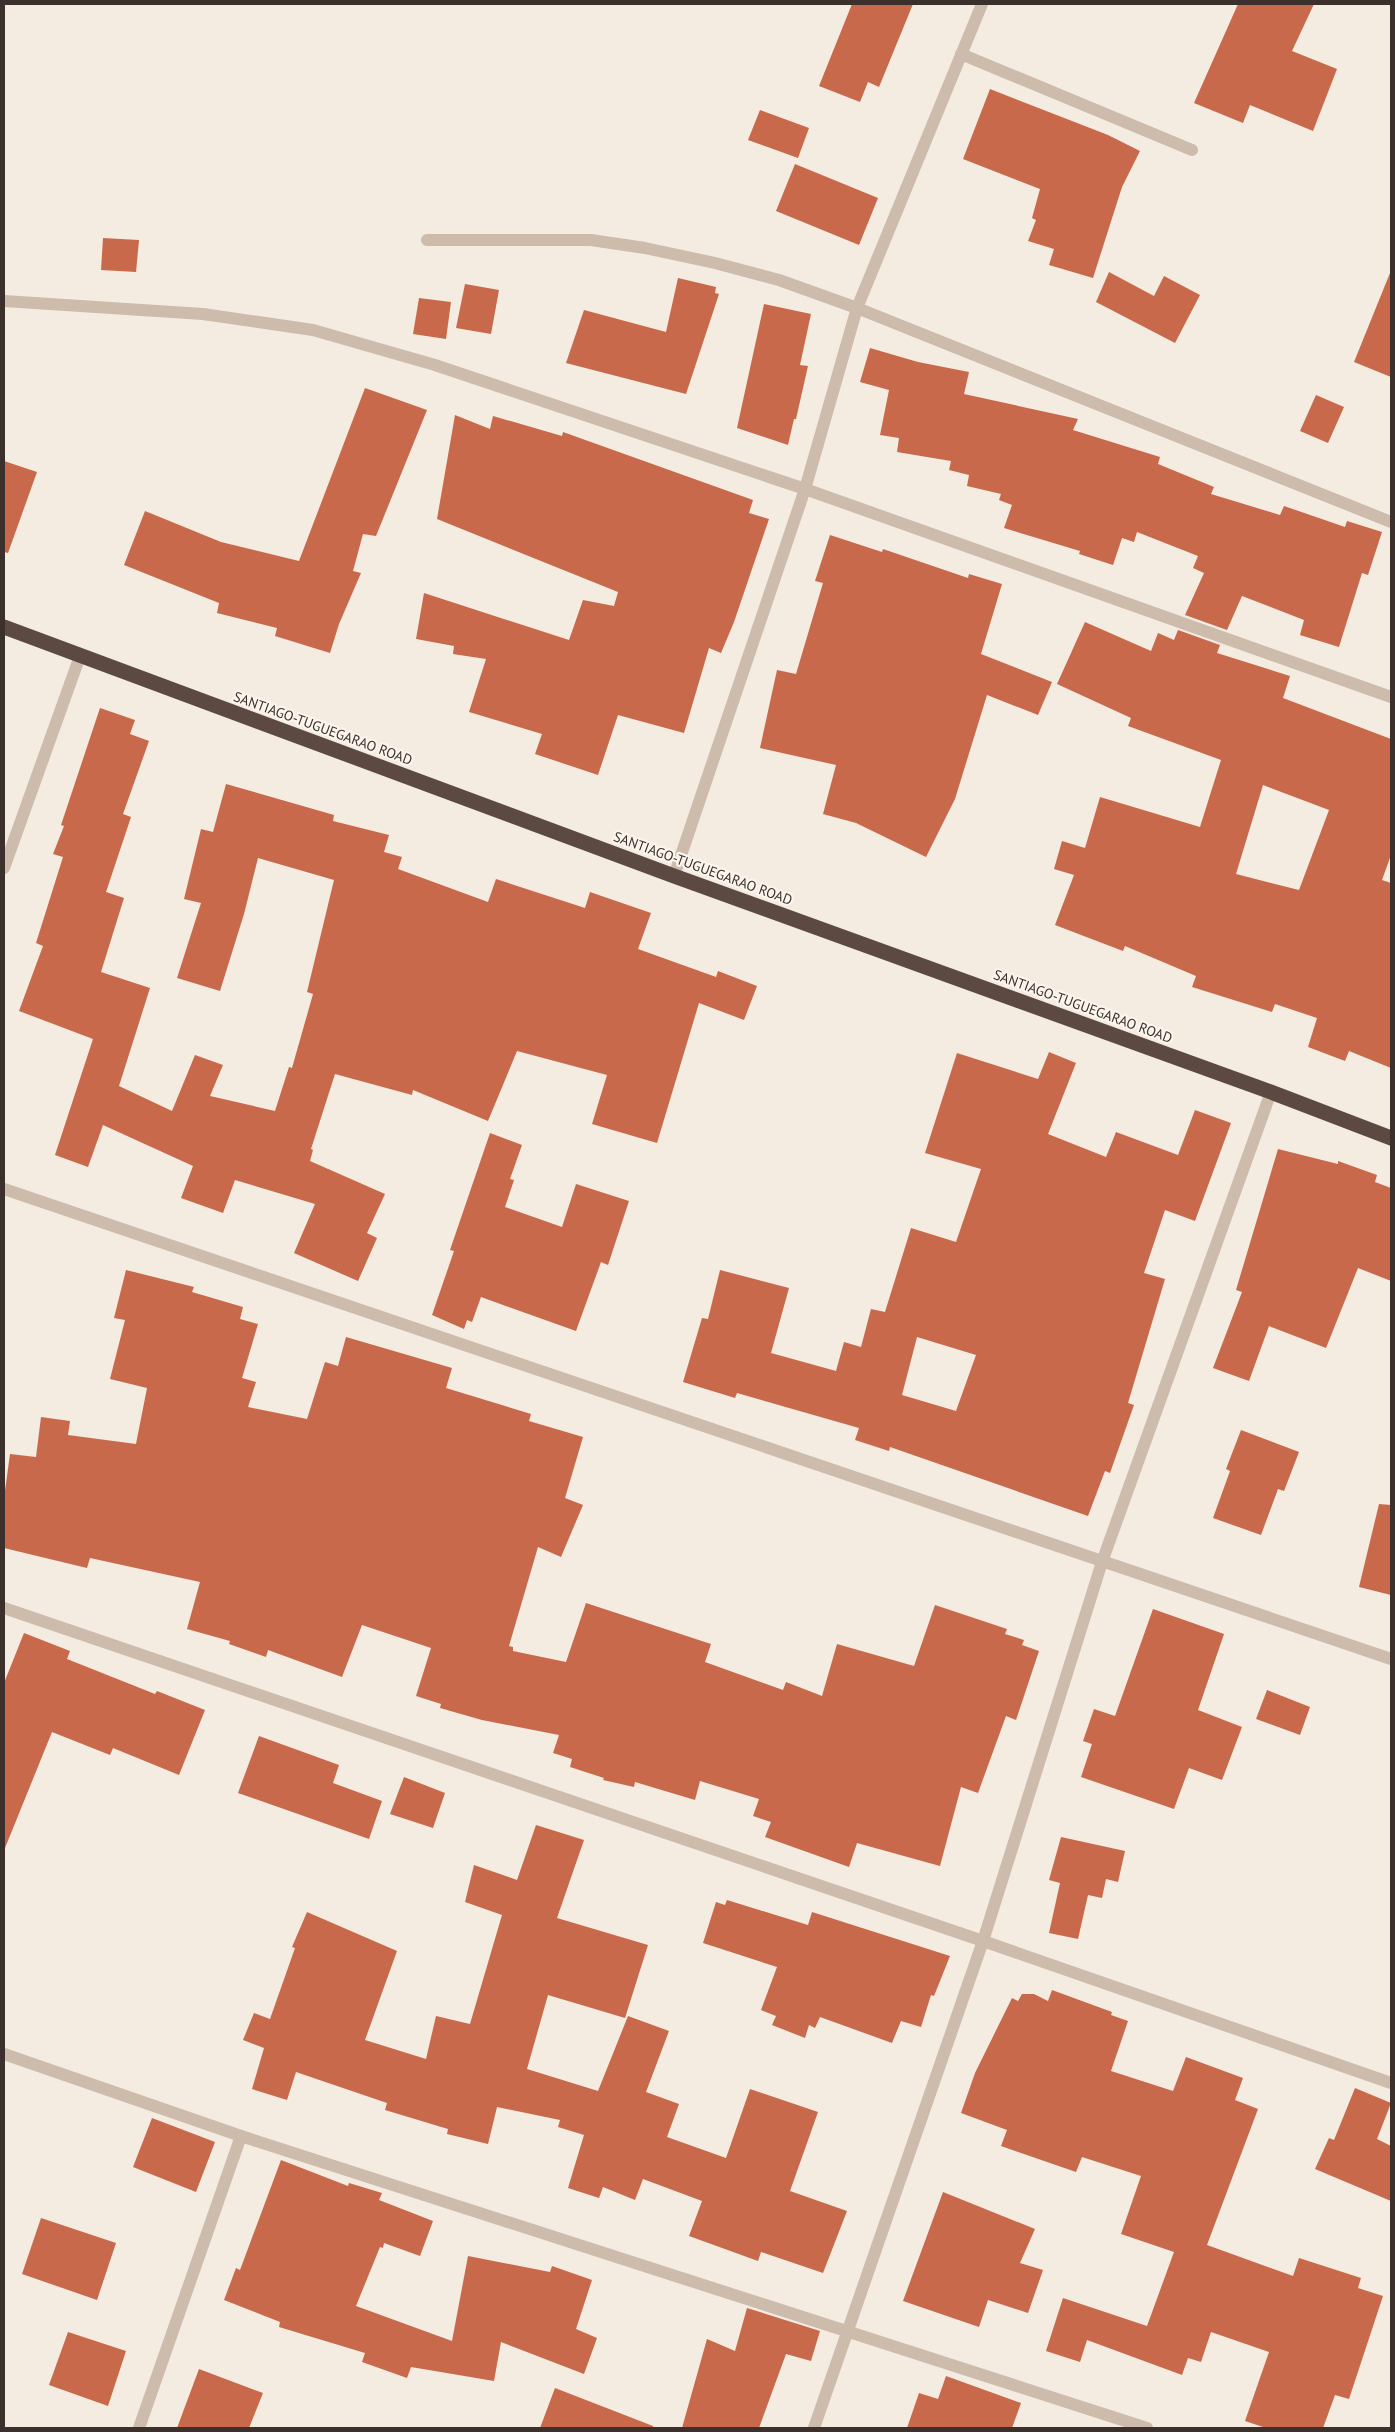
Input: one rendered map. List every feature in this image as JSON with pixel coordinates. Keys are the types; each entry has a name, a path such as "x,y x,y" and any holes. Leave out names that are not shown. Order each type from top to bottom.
{"highway":[{"name":"SANTIAGO-TUGUEGARAO ROAD","path":"4,627 674,876 1271,1092 1391,1138"}],"street":[{"path":"674,876 805,489 857,308 982,4"},
{"path":"961,54 1192,150"},
{"path":"427,240 591,240 646,248 715,263 779,280 857,308 1391,522"},
{"path":"4,301 203,314 313,330 435,365 805,489 1391,697"},
{"path":"4,868 80,656"},
{"path":"814,2428 983,1941 1102,1562 1271,1092"},
{"path":"4,1189 1391,1659"},
{"path":"4,1608 983,1941 1391,2083"},
{"path":"4,2054 241,2136 849,2330 1147,2428"},
{"path":"139,2428 241,2136"}],"building":[{"path":"852,4 913,4 879,87 868,82 860,102 819,86"},
{"path":"1238,4 1314,4 1292,51 1337,69 1313,131 1250,105 1243,123 1194,103"},
{"path":"990,89 1108,135 1140,151 1122,187 1093,278 1049,265 1054,249 1028,241 1036,220 1032,218 1040,189 963,159"},
{"path":"760,110 809,128 798,158 748,140"},
{"path":"795,164 878,198 859,245 776,211"},
{"path":"103,238 139,240 136,272 101,270"},
{"path":"1109,272 1154,296 1164,276 1200,295 1175,343 1096,302"},
{"path":"1391,273 1391,377 1354,362"},
{"path":"678,278 716,287 715,293 719,294 686,394 566,363 584,310 666,332"},
{"path":"465,284 499,290 491,334 456,328"},
{"path":"419,298 451,302 446,339 413,334"},
{"path":"764,304 811,314 800,365 808,366 788,445 737,428"},
{"path":"870,348 918,362 969,372 964,394 1078,419 1073,430 1160,457 1158,464 1214,487 1211,494 1280,515 1284,506 1345,527 1347,521 1382,532 1368,575 1362,573 1339,647 1300,635 1304,620 1242,596 1227,630 1185,615 1204,573 1193,568 1198,556 1137,532 1134,542 1122,538 1113,565 1079,554 1080,551 1004,528 1012,505 999,500 1001,494 967,486 969,475 949,470 951,461 897,452 899,438 880,435 889,390 860,382"},
{"path":"365,388 427,410 376,536 363,534 353,571 361,573 339,624 330,653 275,636 277,628 217,613 219,603 124,565 145,511 221,542 299,561"},
{"path":"1316,395 1344,407 1328,443 1300,431"},
{"path":"455,415 490,429 493,416 562,436 563,432 753,500 749,513 769,519 734,622 721,653 709,648 684,733 618,715 598,775 535,754 542,734 469,712 486,659 453,654 454,646 416,639 424,593 569,640 583,600 614,606 618,592 437,519"},
{"path":"4,461 37,472 8,553 4,552"},
{"path":"830,535 882,552 883,549 968,578 969,574 1002,584 981,654 1052,682 1038,715 987,695 955,799 926,857 856,823 823,814 836,765 760,748 777,670 796,674 823,583 815,581"},
{"path":"1085,622 1151,651 1158,633 1174,640 1178,630 1220,645 1217,653 1290,676 1283,698 1391,739 1391,855 1382,880 1391,883 1391,1068 1349,1051 1345,1061 1308,1047 1317,1018 1275,1004 1272,1012 1192,987 1196,976 1125,946 1123,951 1055,925 1074,875 1054,869 1062,841 1085,848 1100,797 1200,827 1221,760 1128,726 1131,718 1057,684","holes":["1263,785 1329,810 1299,890 1236,874"]},
{"path":"100,708 135,720 130,734 149,741 123,814 131,817 106,892 124,898 101,972 150,988 119,1086 172,1111 195,1055 223,1065 210,1096 275,1111 289,1067 292,1068 313,994 307,992 334,880 258,858 244,914 220,991 177,978 201,903 184,899 201,829 213,832 226,784 334,815 333,821 389,835 384,852 402,857 398,869 488,902 496,879 585,908 590,892 651,913 638,949 716,977 718,971 757,986 744,1020 699,1003 657,1143 592,1124 607,1075 517,1051 488,1121 413,1090 412,1095 335,1074 311,1149 313,1150 310,1161 385,1194 367,1233 377,1238 358,1281 294,1253 315,1204 235,1180 223,1213 181,1198 193,1166 103,1125 88,1167 55,1155 93,1039 19,1011 43,946 36,943 63,857 53,854 64,826 61,825"},
{"path":"1049,1052 1076,1063 1048,1134 1106,1157 1116,1132 1178,1155 1195,1110 1231,1123 1195,1221 1165,1210 1144,1273 1165,1279 1128,1403 1134,1405 1110,1473 1105,1471 1088,1516 890,1447 889,1451 855,1440 859,1428 737,1393 735,1398 683,1382 702,1318 708,1319 720,1270 789,1288 771,1353 836,1371 844,1342 861,1347 871,1309 885,1312 911,1228 956,1242 981,1169 925,1153 957,1053 1038,1079","holes":["917,1337 976,1355 956,1411 902,1395"]},
{"path":"490,1133 522,1145 510,1179 514,1180 505,1207 562,1227 576,1184 629,1201 608,1265 601,1262 576,1331 481,1297 472,1322 467,1320 464,1329 432,1315 454,1251 450,1250"},
{"path":"1278,1149 1338,1164 1338,1161 1377,1175 1375,1182 1391,1188 1391,1281 1358,1268 1326,1348 1269,1326 1249,1381 1213,1368 1242,1292 1236,1290"},
{"path":"126,1270 194,1287 192,1292 243,1307 240,1319 258,1324 242,1378 256,1382 248,1407 307,1419 325,1362 338,1366 346,1337 452,1368 446,1388 531,1414 529,1421 583,1437 565,1498 583,1505 561,1557 538,1547 509,1646 513,1647 513,1651 566,1662 586,1603 711,1644 705,1662 783,1690 786,1682 822,1696 837,1644 914,1666 935,1605 1007,1629 1005,1634 1024,1640 1022,1645 1039,1651 1016,1720 1006,1716 978,1793 961,1787 940,1866 857,1843 849,1867 765,1837 771,1822 753,1816 759,1799 700,1781 695,1800 635,1782 634,1787 603,1780 604,1778 570,1767 572,1759 553,1753 559,1735 482,1720 440,1708 441,1704 416,1696 431,1648 362,1625 342,1677 268,1650 266,1657 229,1644 230,1641 187,1629 200,1582 90,1558 87,1568 4,1548 4,1498 10,1454 36,1457 41,1417 70,1421 68,1435 136,1444 147,1388 110,1379 125,1320 114,1318"},
{"path":"1241,1430 1299,1452 1284,1491 1278,1489 1261,1535 1213,1518 1230,1471 1226,1469"},
{"path":"1379,1504 1391,1505 1391,1595 1359,1587"},
{"path":"1153,1609 1224,1634 1198,1710 1242,1727 1222,1780 1189,1768 1174,1809 1081,1777 1092,1744 1083,1741 1094,1709 1115,1716"},
{"path":"24,1633 70,1651 67,1659 155,1694 157,1691 205,1710 179,1775 113,1748 110,1755 52,1732 5,1848 4,1683"},
{"path":"1267,1690 1310,1707 1300,1735 1256,1719"},
{"path":"259,1736 339,1765 333,1783 382,1801 369,1839 238,1793"},
{"path":"404,1777 445,1793 433,1828 390,1814"},
{"path":"536,1825 584,1840 557,1918 648,1945 625,2018 548,1995 527,2069 598,2091 628,2016 669,2031 646,2092 679,2104 667,2137 726,2158 750,2089 818,2112 790,2191 847,2211 823,2273 761,2252 758,2261 689,2236 702,2201 643,2179 635,2200 603,2187 599,2198 568,2188 584,2135 558,2127 560,2120 497,2107 488,2144 447,2134 448,2129 385,2110 387,2103 296,2072 287,2100 252,2089 264,2048 243,2040 254,2013 270,2019 295,1948 292,1947 307,1912 397,1951 365,2040 426,2059 436,2016 470,2024 502,1915 465,1902 474,1865 517,1880"},
{"path":"1061,1837 1125,1851 1118,1882 1106,1879 1102,1898 1088,1895 1078,1939 1049,1933 1060,1883 1049,1880"},
{"path":"727,1900 808,1925 812,1912 950,1956 934,1996 931,1995 921,2027 901,2021 892,2043 820,2017 815,2028 809,2025 805,2038 772,2025 776,2016 761,2010 777,1967 703,1943 716,1902 725,1905"},
{"path":"1052,1990 1112,2012 1111,2015 1128,2021 1111,2071 1173,2091 1186,2057 1243,2078 1235,2100 1258,2109 1207,2245 1293,2276 1299,2258 1361,2278 1358,2288 1383,2296 1349,2399 1335,2395 1323,2428 1266,2428 1245,2421 1269,2352 1211,2332 1201,2362 1188,2358 1182,2375 1087,2340 1080,2362 1046,2351 1063,2298 1147,2326 1174,2252 1121,2234 1141,2176 1082,2157 1076,2172 1001,2146 1007,2130 961,2113 975,2073 1012,1998 1018,2001 1022,1994 1034,1994 1048,2001"},
{"path":"1355,2088 1391,2103 1377,2139 1391,2146 1391,2201 1315,2169 1329,2138 1334,2140"},
{"path":"152,2118 215,2142 196,2192 133,2167"},
{"path":"281,2160 348,2186 349,2183 382,2193 379,2200 433,2221 420,2256 384,2243 383,2248 380,2247 356,2306 452,2341 468,2256 550,2272 552,2266 592,2280 576,2329 597,2338 584,2374 501,2342 494,2381 411,2367 407,2378 362,2362 365,2353 279,2327 280,2322 224,2300 236,2268 240,2270"},
{"path":"943,2192 1035,2229 1020,2263 1043,2270 1028,2313 988,2300 979,2327 903,2301"},
{"path":"41,2218 116,2243 97,2300 22,2274"},
{"path":"747,2308 820,2331 811,2361 786,2354 759,2428 682,2428 707,2339 735,2351"},
{"path":"68,2332 126,2351 108,2406 49,2385"},
{"path":"199,2369 263,2393 249,2428 177,2428"},
{"path":"946,2376 1021,2403 1012,2428 907,2428 919,2393 938,2399"},
{"path":"555,2388 653,2426 653,2428 540,2428"}]}
